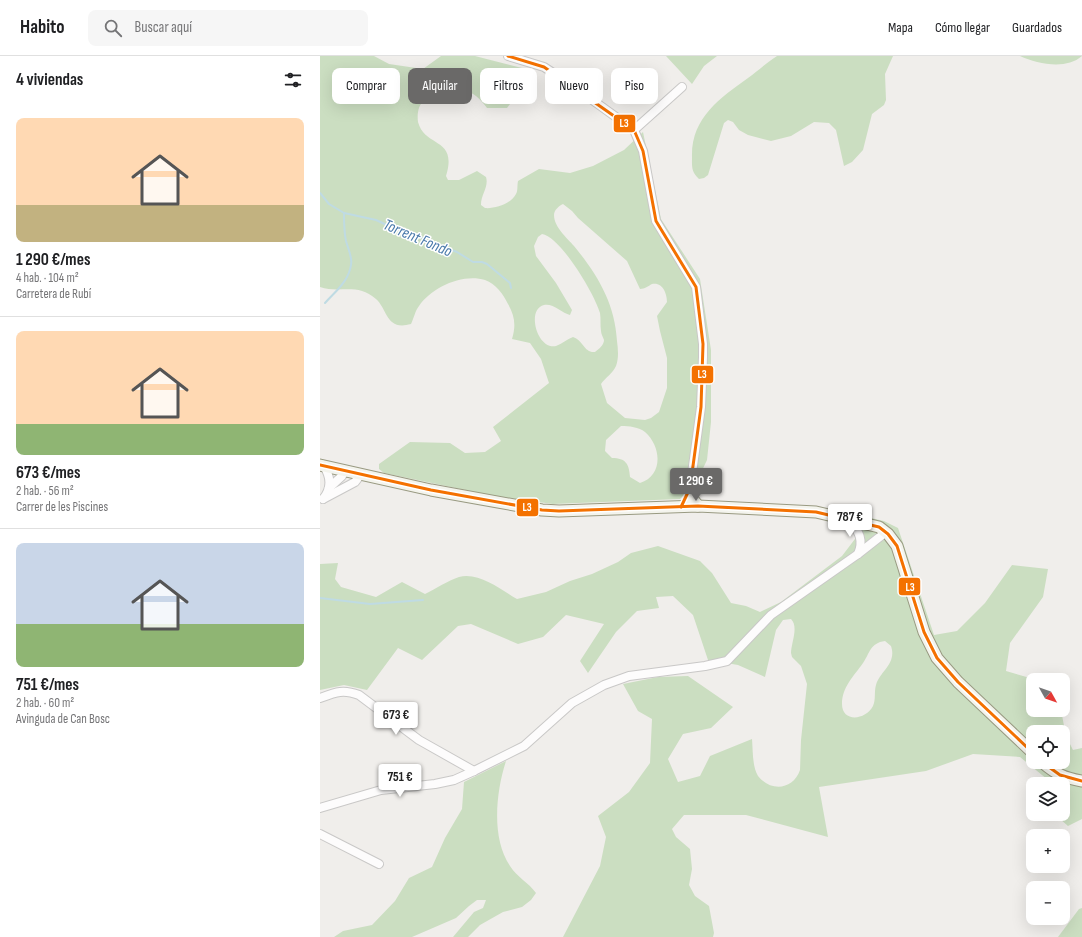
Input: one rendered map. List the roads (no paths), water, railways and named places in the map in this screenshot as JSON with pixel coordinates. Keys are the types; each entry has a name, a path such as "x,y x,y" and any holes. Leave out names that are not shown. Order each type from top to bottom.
{"street":[{"path":"508,56 544,67 572,86 634,130 643,151 656,221 696,287 703,344 702,378 701,407 690,488 691,497 698,506"},
{"path":"634,130 682,87"},
{"path":"321,465 431,490 542,510 559,511 698,506 816,512 850,520 897,546 924,632 937,658 958,682 1026,746"},
{"path":"321,465 327,471 330,484 327,494 321,500"},
{"path":"321,500 354,482 353,472"},
{"path":"329,488 342,476 353,472"},
{"path":"681,507 690,488"},
{"path":"850,520 857,529 873,532"},
{"path":"320,808 382,790 435,784 454,780 524,746 572,703 604,685 629,676 705,666 727,661 771,616 870,546 873,532"},
{"path":"858,554 861,547 873,532"},
{"path":"320,698 347,691 359,695 420,740 474,771"},
{"path":"1051,769 1065,778 1082,781"},
{"path":"320,834 379,864"}],"waterway":[{"name":"Torrent Fondo","path":"320,193 329,204 344,213 376,220 402,232 416,234 429,242 457,252 473,262 482,262 487,264 510,283 511,288"},
{"path":"325,303 343,284 351,267 351,258 345,234 344,213"},
{"path":"320,598 370,604 423,600"}]}
